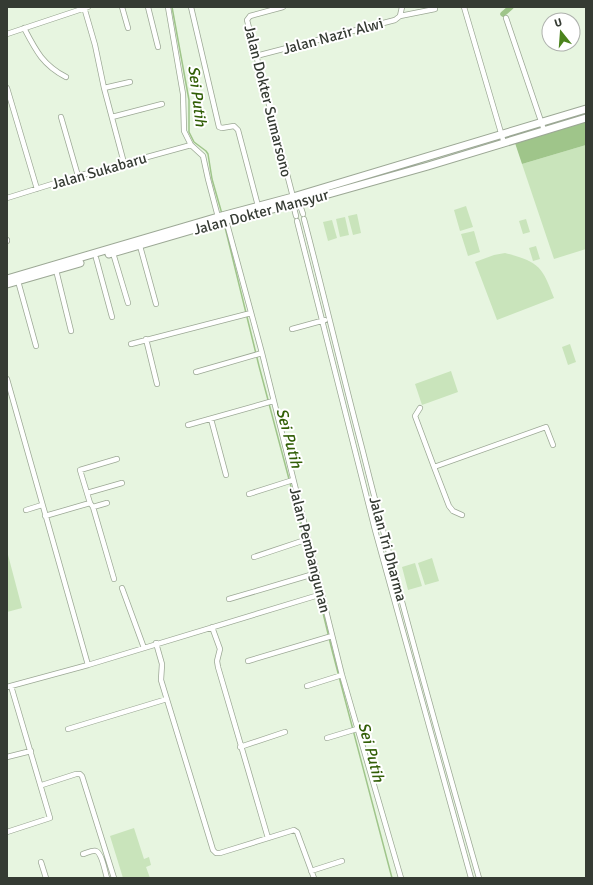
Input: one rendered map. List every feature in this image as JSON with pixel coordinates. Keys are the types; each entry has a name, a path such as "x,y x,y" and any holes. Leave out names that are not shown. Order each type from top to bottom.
{"main road":[{"name":"Jalan Dokter Mansyur","path":"7,284 140,246 258,206 295,201 502,134 586,109"},
{"name":"Jalan Dokter Mansyur","path":"7,279 223,219 428,166 586,118"}],"street":[{"path":"7,34 86,7 104,88 124,163"},
{"path":"122,7 128,28"},
{"path":"148,7 158,47"},
{"path":"168,7 183,94 184,131 191,144"},
{"path":"191,7 219,127 234,126 238,130 258,206"},
{"name":"Jalan Dokter Sumarsono","path":"283,7 250,16 248,18 256,56 295,201"},
{"name":"Jalan Nazir Alwi","path":"256,56 395,20 400,16 402,7"},
{"path":"464,7 504,143"},
{"path":"400,16 435,9"},
{"path":"506,18 544,130"},
{"path":"24,28 37,51 47,64 66,77"},
{"path":"104,88 130,82"},
{"path":"7,88 37,189"},
{"path":"112,117 162,104"},
{"path":"61,116 78,176"},
{"path":"512,131 514,140"},
{"name":"Jalan Sukabaru","path":"7,198 191,144"},
{"name":"Jalan Pembangunan","path":"191,144 204,156 209,183 223,219 340,676 401,878"},
{"name":"Jalan Tri Dharma","path":"295,201 303,217 366,464 442,748 479,878"},
{"name":"Jalan Tri Dharma","path":"295,201 297,219 369,508 472,878"},
{"path":"140,246 156,304"},
{"path":"113,253 128,304"},
{"path":"96,258 112,317"},
{"path":"56,270 71,331"},
{"path":"18,281 36,346"},
{"path":"315,289 322,288"},
{"path":"131,344 248,314"},
{"path":"292,329 330,319"},
{"path":"146,339 157,384"},
{"path":"196,372 258,354"},
{"path":"7,379 88,665"},
{"path":"188,425 271,402"},
{"path":"420,408 415,416 449,506 453,511 462,515"},
{"path":"211,419 226,475"},
{"path":"434,467 546,427 553,445"},
{"path":"114,579 80,469 116,459"},
{"path":"249,494 291,480"},
{"path":"87,493 122,483"},
{"path":"45,516 107,503"},
{"path":"26,510 42,505"},
{"path":"254,557 306,540"},
{"path":"229,599 315,574"},
{"path":"122,588 144,648"},
{"path":"7,832 50,818 42,785 9,687 88,665 319,595"},
{"path":"212,627 220,649 217,661 218,667 240,747 268,838"},
{"path":"248,661 330,637"},
{"path":"156,644 162,664 161,678 213,850 216,853 220,853 296,831 314,878"},
{"path":"307,686 340,676"},
{"path":"68,729 167,699"},
{"path":"327,738 356,729"},
{"path":"240,747 285,732"},
{"path":"436,750 442,748"},
{"path":"7,757 31,751"},
{"path":"42,785 76,774 80,774 82,776 114,878"},
{"path":"83,854 95,851 98,852 107,878"},
{"path":"311,871 342,861"},
{"path":"41,862 46,878"}],"shaded area":[{"path":"586,118 586,145 522,164 514,140"},
{"path":"586,145 586,249 554,259 522,164"},
{"path":"466,206 473,227 460,231 454,210"},
{"path":"357,214 361,233 353,235 348,216"},
{"path":"345,217 349,235 340,237 336,219"},
{"path":"526,219 530,232 523,234 519,221"},
{"path":"332,220 337,238 328,241 323,222"},
{"path":"474,231 480,252 468,256 461,234"},
{"path":"536,246 540,259 533,261 529,248"},
{"path":"505,253 525,259 538,267 546,279 554,298 497,320 475,262 494,255"},
{"path":"570,344 576,362 568,365 562,347"},
{"path":"451,371 458,392 422,405 415,384"},
{"path":"7,551 22,608 7,612"},
{"path":"432,558 439,581 425,585 418,563"},
{"path":"415,563 422,586 408,590 402,567"},
{"path":"134,828 144,859 149,857 151,865 146,867 150,878 123,878 110,836"}],"waterway":[{"name":"Sei Putih","path":"172,7 189,100 189,132 194,142 208,154 212,179 222,214"},
{"path":"503,14 511,7"},
{"name":"Sei Putih","path":"224,223 259,366 289,479"},
{"name":"Sei Putih","path":"290,483 313,572"},
{"name":"Sei Putih","path":"314,576 392,878"}]}
